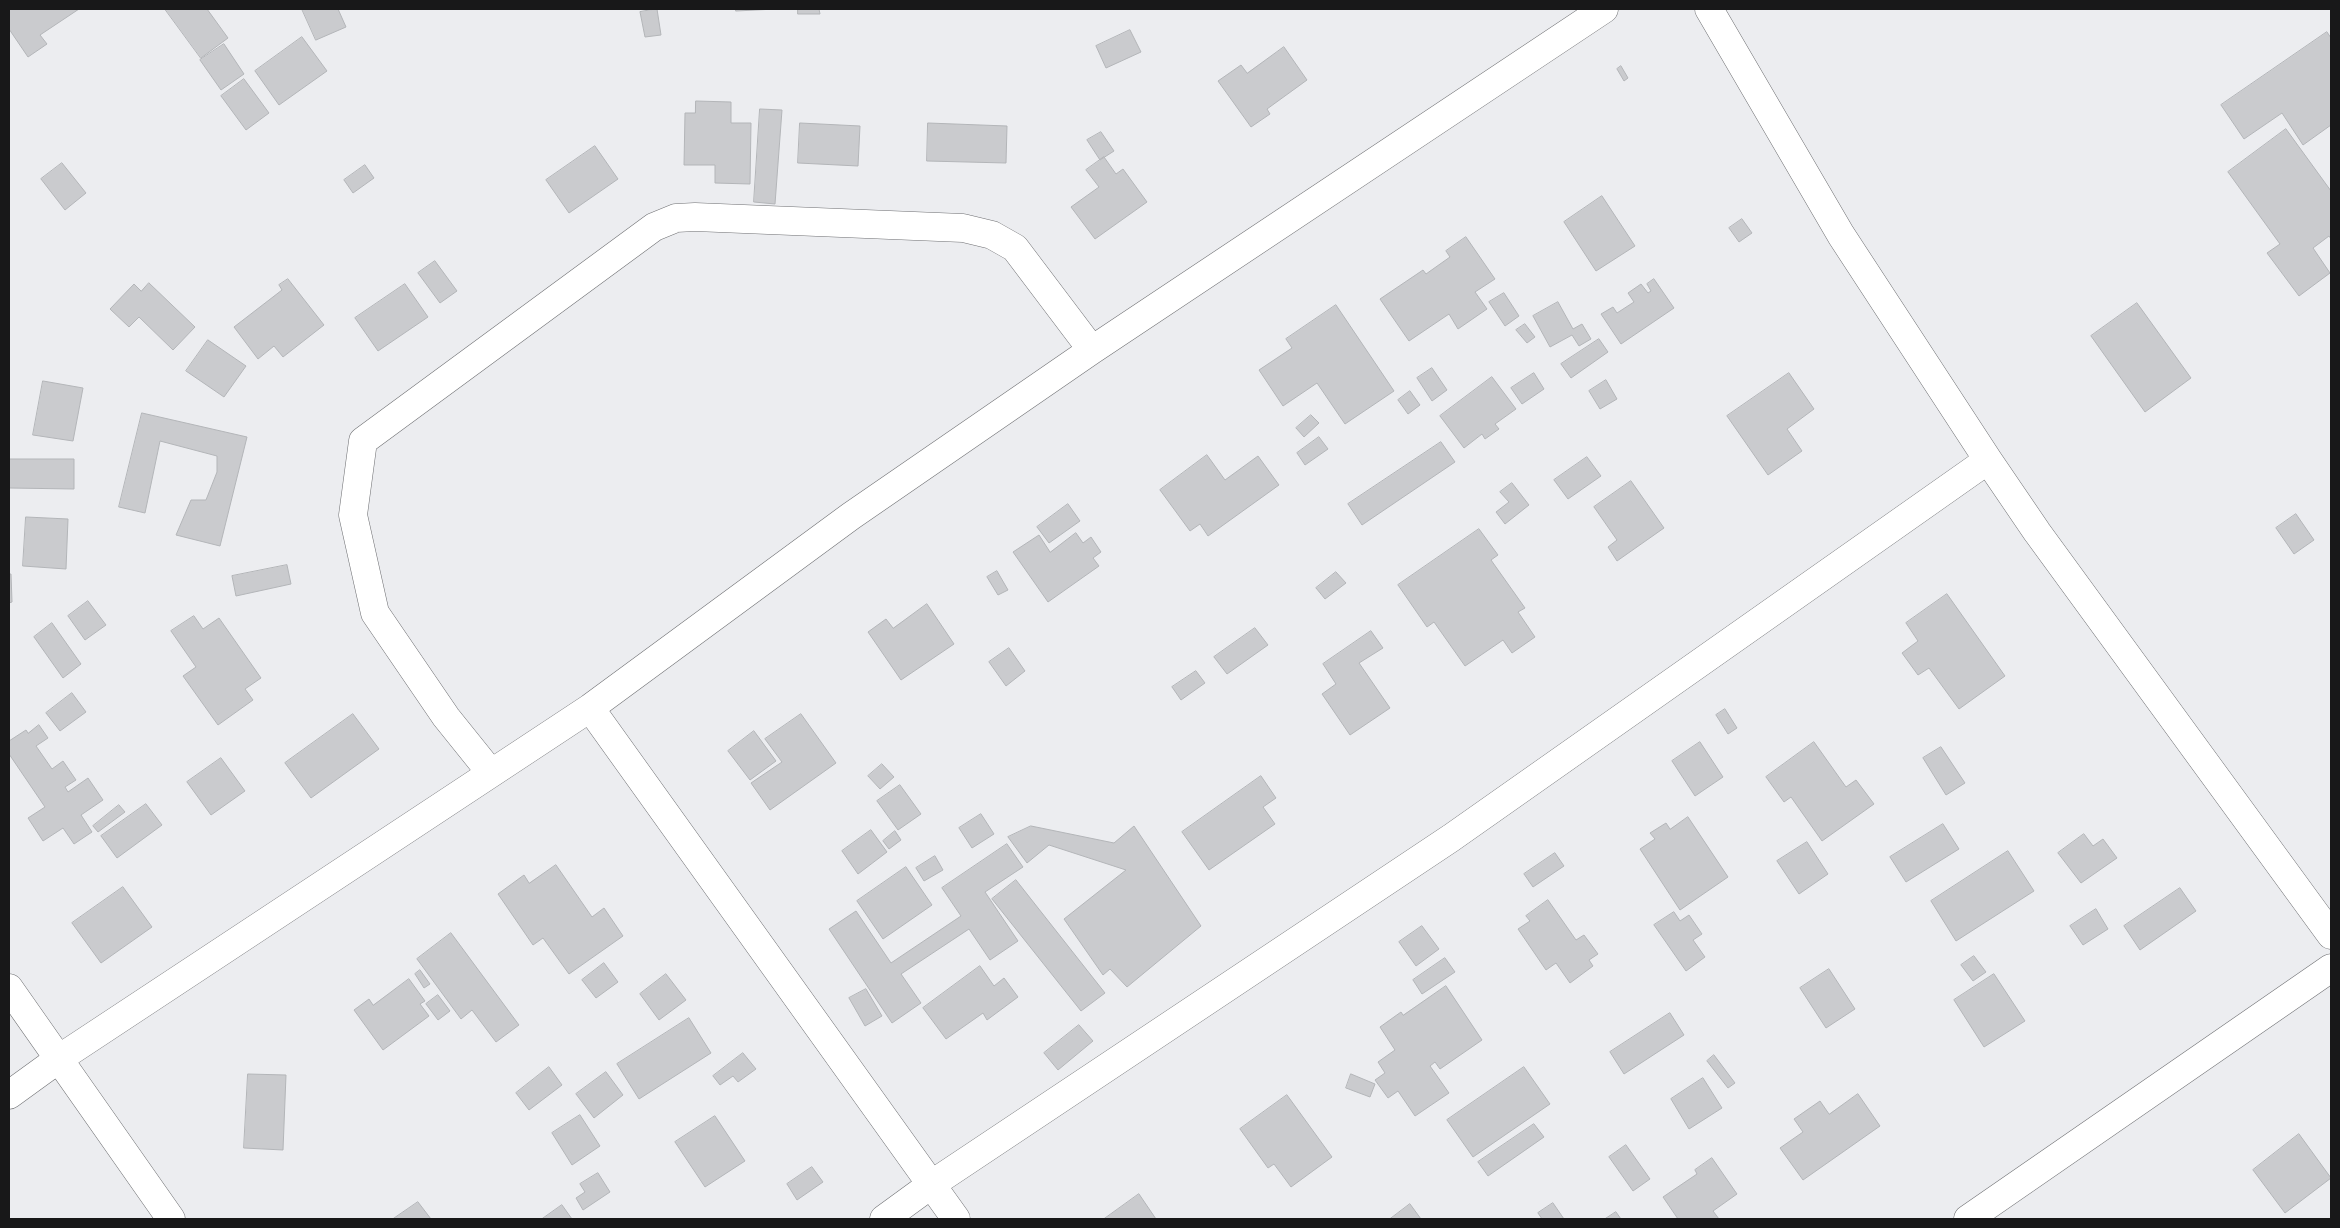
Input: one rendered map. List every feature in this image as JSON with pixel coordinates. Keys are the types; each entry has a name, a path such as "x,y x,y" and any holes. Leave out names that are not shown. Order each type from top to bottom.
{"street":[{"path":"9,1095 60,1058 590,708 851,516 1092,350 1604,9"},
{"path":"1709,9 1841,235 1988,460 2038,532 2331,935"},
{"path":"491,773 446,717 375,613 353,515 362,442 654,227 676,218 695,217 963,228 992,234 1015,248 1092,350"},
{"path":"884,1219 932,1184 1451,838 1988,460"},
{"path":"590,708 956,1219"},
{"path":"1968,1219 2331,968"},
{"path":"9,988 60,1058 171,1219"}],"building":[{"path":"9,9 79,9 40,35 47,44 28,57 9,29"},
{"path":"165,9 207,9 228,38 201,58"},
{"path":"302,9 338,9 346,27 316,40"},
{"path":"657,9 661,35 645,37 640,12"},
{"path":"736,9 776,9 736,11"},
{"path":"798,9 819,9 820,14 798,14"},
{"path":"1130,30 1141,52 1106,68 1096,46"},
{"path":"2327,32 2331,38 2331,125 2303,145 2282,113 2244,139 2221,105"},
{"path":"302,37 327,71 279,105 255,71"},
{"path":"224,44 244,74 221,90 200,60"},
{"path":"1284,47 1307,80 1267,109 1270,114 1251,127 1218,81 1241,65 1247,73"},
{"path":"1621,66 1628,78 1624,81 1617,69"},
{"path":"244,79 269,113 246,130 221,96"},
{"path":"696,101 731,102 731,123 751,123 750,184 715,183 715,165 684,165 685,113 695,113"},
{"path":"760,109 782,110 775,204 754,202"},
{"path":"800,123 860,126 858,166 798,163"},
{"path":"928,123 1007,126 1006,163 927,161"},
{"path":"2286,129 2331,191 2331,239 2329,236 2313,248 2330,273 2299,296 2267,253 2280,244 2228,172"},
{"path":"1101,132 1114,151 1100,160 1087,140"},
{"path":"595,146 618,179 569,213 546,180"},
{"path":"1104,157 1116,174 1123,169 1147,202 1095,239 1071,207 1099,187 1086,170"},
{"path":"62,163 86,193 65,210 41,179"},
{"path":"365,165 374,178 353,193 344,180"},
{"path":"1602,196 1635,246 1596,271 1564,222"},
{"path":"1742,219 1752,233 1739,242 1729,228"},
{"path":"1466,237 1495,279 1475,292 1487,309 1458,329 1449,314 1409,341 1380,299 1423,270 1426,274 1450,257 1446,251"},
{"path":"435,261 457,291 440,303 418,273"},
{"path":"288,279 324,325 283,357 274,346 258,359 234,327 282,290 279,285"},
{"path":"1654,279 1674,308 1621,344 1601,314 1613,307 1617,313 1634,302 1628,293 1641,284 1648,293 1651,291 1647,284"},
{"path":"149,283 195,327 173,350 139,317 129,327 110,309 134,284 141,291"},
{"path":"405,284 428,317 378,351 355,318"},
{"path":"1504,293 1519,316 1505,326 1489,302"},
{"path":"1558,302 1573,329 1582,324 1591,339 1579,346 1572,335 1550,347 1533,316"},
{"path":"2137,303 2191,378 2145,412 2091,336"},
{"path":"1336,305 1394,391 1345,424 1317,383 1283,406 1259,370 1292,348 1286,339"},
{"path":"1525,324 1535,337 1527,343 1516,330"},
{"path":"1599,339 1608,352 1571,378 1561,364"},
{"path":"208,340 246,366 224,397 186,371"},
{"path":"1432,368 1447,390 1432,401 1417,378"},
{"path":"1534,373 1544,389 1522,404 1511,388"},
{"path":"1789,373 1814,409 1787,429 1802,451 1768,475 1727,416"},
{"path":"1492,377 1516,409 1495,424 1499,429 1485,439 1482,434 1464,448 1440,416"},
{"path":"1606,380 1617,399 1600,409 1589,391"},
{"path":"43,381 83,388 73,441 33,435"},
{"path":"1410,391 1420,405 1408,414 1398,400"},
{"path":"142,413 247,437 220,546 176,535 191,500 206,500 217,472 217,456 160,441 145,513 119,507"},
{"path":"1311,415 1319,423 1304,437 1296,428"},
{"path":"1319,437 1328,449 1305,465 1297,453"},
{"path":"1441,442 1455,462 1362,525 1348,504"},
{"path":"1207,455 1225,480 1258,456 1279,485 1208,536 1200,524 1190,531 1160,490"},
{"path":"1587,457 1601,476 1568,499 1554,480"},
{"path":"9,459 74,459 74,489 9,488"},
{"path":"1631,481 1664,528 1617,561 1608,547 1617,540 1594,507"},
{"path":"1512,483 1529,505 1505,524 1496,512 1509,502 1500,492"},
{"path":"1068,504 1080,521 1049,543 1037,527"},
{"path":"2296,514 2314,540 2294,554 2276,528"},
{"path":"26,517 68,519 66,569 23,566"},
{"path":"1479,529 1498,555 1491,560 1525,608 1518,612 1535,637 1512,653 1503,640 1465,666 1434,622 1427,627 1398,585"},
{"path":"1076,533 1083,543 1091,537 1101,552 1093,558 1099,566 1048,602 1013,552 1039,535 1050,552"},
{"path":"287,565 291,584 236,596 232,576"},
{"path":"997,571 1008,590 998,595 987,577"},
{"path":"1336,572 1346,583 1325,599 1316,588"},
{"path":"9,574 11,574 12,602 9,603"},
{"path":"1947,594 2005,676 1959,709 1929,668 1918,675 1902,653 1918,641 1906,623"},
{"path":"88,601 106,625 85,640 68,616"},
{"path":"927,604 954,644 901,680 868,632 886,619 893,628"},
{"path":"194,616 203,629 219,618 261,678 245,689 253,700 218,725 183,676 196,667 171,631"},
{"path":"52,623 81,664 63,678 34,637"},
{"path":"1255,628 1268,645 1227,674 1214,657"},
{"path":"1371,631 1383,648 1359,663 1390,708 1350,735 1322,694 1336,684 1323,664"},
{"path":"1009,648 1025,671 1006,686 989,662"},
{"path":"1196,671 1205,683 1181,700 1172,687"},
{"path":"72,693 86,712 60,731 46,713"},
{"path":"1725,709 1737,728 1728,734 1716,715"},
{"path":"353,714 379,749 311,798 285,763"},
{"path":"801,714 836,763 770,810 751,783 782,762 765,739"},
{"path":"39,725 48,738 36,746 52,769 63,761 76,780 65,787 68,792 88,778 103,800 81,815 92,832 74,844 63,828 43,841 28,818 45,807 9,754 9,741 26,730 28,733"},
{"path":"754,731 776,761 750,780 728,751"},
{"path":"1700,742 1723,777 1695,796 1672,761"},
{"path":"1814,742 1846,787 1856,780 1874,804 1822,841 1791,797 1784,802 1766,777"},
{"path":"1941,747 1965,783 1946,795 1923,758"},
{"path":"221,758 245,791 211,815 187,782"},
{"path":"882,764 894,777 880,789 868,776"},
{"path":"1261,776 1276,798 1263,807 1275,824 1209,870 1182,832"},
{"path":"900,785 921,814 898,830 877,801"},
{"path":"146,804 162,825 117,858 101,836"},
{"path":"119,805 125,812 98,832 93,826"},
{"path":"981,814 994,834 972,848 959,828"},
{"path":"1688,817 1728,877 1680,910 1640,849 1655,839 1650,833 1666,823 1670,829"},
{"path":"1943,824 1959,849 1906,882 1890,857"},
{"path":"1031,826 1114,843 1134,826 1201,926 1127,987 1110,969 1103,975 1064,919 1126,870 1049,845 1027,863 1008,837"},
{"path":"871,830 887,852 858,874 842,851"},
{"path":"895,831 901,840 889,849 883,841"},
{"path":"2084,834 2093,846 2103,839 2117,858 2081,883 2058,853"},
{"path":"1807,842 1828,874 1799,894 1777,861"},
{"path":"1007,844 1023,867 985,892 1018,941 990,960 969,929 901,974 921,1003 892,1023 829,929 856,911 891,963 961,916 942,888"},
{"path":"2008,851 2034,891 1956,941 1931,901"},
{"path":"1555,853 1564,866 1533,887 1524,874"},
{"path":"935,856 943,870 924,881 916,868"},
{"path":"556,865 592,917 604,908 623,936 569,974 543,938 533,945 498,894 524,875 529,883"},
{"path":"906,867 932,905 883,939 857,901"},
{"path":"1016,880 1105,993 1081,1011 992,899"},
{"path":"123,887 152,927 101,963 72,923"},
{"path":"2180,888 2196,911 2140,950 2124,926"},
{"path":"1548,900 1576,940 1584,935 1598,954 1589,960 1593,966 1570,983 1556,963 1546,970 1518,929 1530,921 1526,916"},
{"path":"2096,909 2108,929 2083,945 2070,926"},
{"path":"1674,912 1680,921 1689,915 1702,934 1693,940 1705,957 1686,971 1654,925"},
{"path":"1422,926 1439,949 1416,966 1399,942"},
{"path":"451,933 519,1025 496,1042 472,1010 461,1019 417,959"},
{"path":"1974,956 1986,972 1973,981 1961,965"},
{"path":"1445,958 1455,972 1422,994 1413,980"},
{"path":"604,963 618,982 596,998 582,980"},
{"path":"980,966 994,986 1004,978 1018,997 987,1020 983,1013 946,1039 923,1008"},
{"path":"1829,969 1855,1009 1826,1028 1800,988"},
{"path":"420,970 430,984 424,988 415,974"},
{"path":"666,974 686,1000 659,1020 640,994"},
{"path":"1994,974 2025,1021 1984,1047 1954,1000"},
{"path":"409,979 425,1001 420,1004 429,1016 383,1050 354,1010 369,999 373,1005"},
{"path":"1446,986 1482,1040 1440,1069 1435,1062 1430,1066 1449,1093 1415,1116 1398,1091 1388,1098 1375,1080 1385,1073 1378,1062 1395,1050 1380,1027 1401,1012 1403,1015"},
{"path":"866,989 882,1016 865,1026 849,998"},
{"path":"438,995 450,1011 438,1020 426,1004"},
{"path":"1670,1013 1684,1035 1624,1074 1610,1052"},
{"path":"689,1018 711,1053 639,1099 617,1064"},
{"path":"1079,1025 1093,1041 1058,1070 1044,1053"},
{"path":"743,1053 756,1069 738,1082 733,1076 720,1085 713,1076"},
{"path":"1714,1055 1735,1083 1728,1088 1707,1061"},
{"path":"549,1067 562,1085 529,1110 516,1093"},
{"path":"1524,1067 1550,1104 1473,1157 1447,1120"},
{"path":"606,1072 623,1095 594,1118 576,1094"},
{"path":"248,1074 286,1075 283,1150 244,1148"},
{"path":"1351,1074 1375,1084 1370,1097 1346,1088"},
{"path":"1703,1078 1722,1108 1689,1129 1671,1099"},
{"path":"1858,1094 1880,1126 1803,1180 1780,1148 1803,1132 1794,1119 1820,1101 1829,1114"},
{"path":"1287,1095 1332,1157 1291,1187 1274,1164 1268,1168 1240,1129"},
{"path":"580,1115 600,1146 572,1165 552,1133"},
{"path":"715,1116 745,1161 705,1187 675,1142"},
{"path":"1534,1124 1544,1137 1488,1176 1478,1162"},
{"path":"2299,1134 2331,1178 2285,1213 2253,1170"},
{"path":"1626,1145 1650,1179 1633,1191 1609,1157"},
{"path":"1712,1158 1737,1194 1713,1211 1719,1219 1678,1219 1663,1197 1697,1174 1695,1170"},
{"path":"812,1167 823,1182 797,1200 787,1184"},
{"path":"598,1173 610,1192 583,1210 576,1198 585,1192 580,1184"},
{"path":"1139,1194 1156,1219 1104,1219"},
{"path":"418,1202 431,1219 393,1219"},
{"path":"1553,1203 1564,1219 1542,1219 1538,1213"},
{"path":"1410,1204 1421,1219 1390,1219"},
{"path":"562,1205 572,1219 542,1219"},
{"path":"1616,1212 1621,1219 1605,1219"}]}
